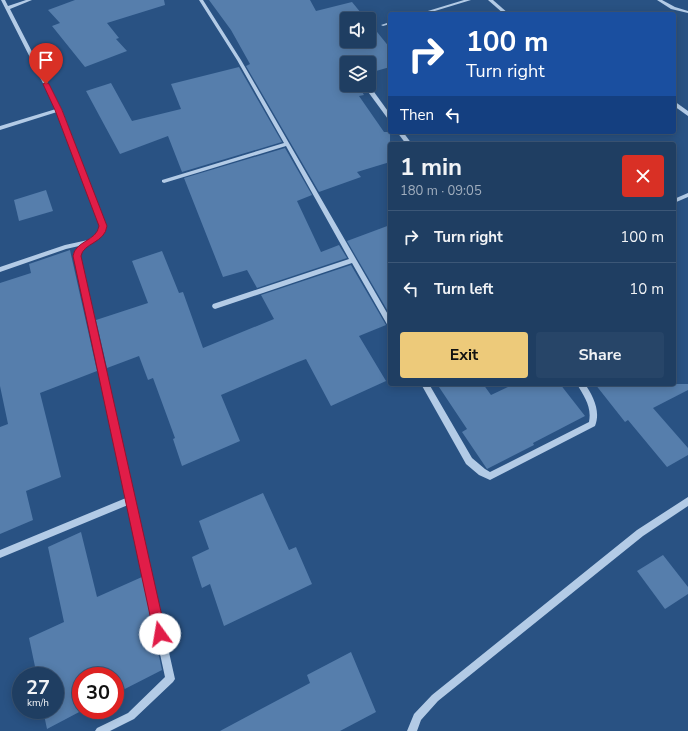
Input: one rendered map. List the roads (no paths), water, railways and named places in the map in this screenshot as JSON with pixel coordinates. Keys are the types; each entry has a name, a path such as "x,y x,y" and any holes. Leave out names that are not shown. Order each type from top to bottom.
{"street":[{"path":"2,0 8,8 59,110 103,226 103,231 78,251 77,256 170,679 131,716 100,731"},
{"path":"8,8 30,0"},
{"path":"201,0 239,60 388,321"},
{"path":"427,12 469,0"},
{"path":"490,0 505,12"},
{"path":"659,0 673,8 688,12"},
{"path":"383,25 388,24"},
{"path":"371,92 388,115"},
{"path":"676,105 688,114"},
{"path":"0,128 59,110"},
{"path":"164,181 287,144"},
{"path":"676,199 688,195"},
{"path":"0,270 65,247 89,242"},
{"path":"215,306 353,260"},
{"path":"425,386 469,461 482,472 490,476 592,424 595,413 589,396 582,386"},
{"path":"0,554 130,500"},
{"path":"412,731 413,724 421,712 435,698 640,532 688,501"}]}
